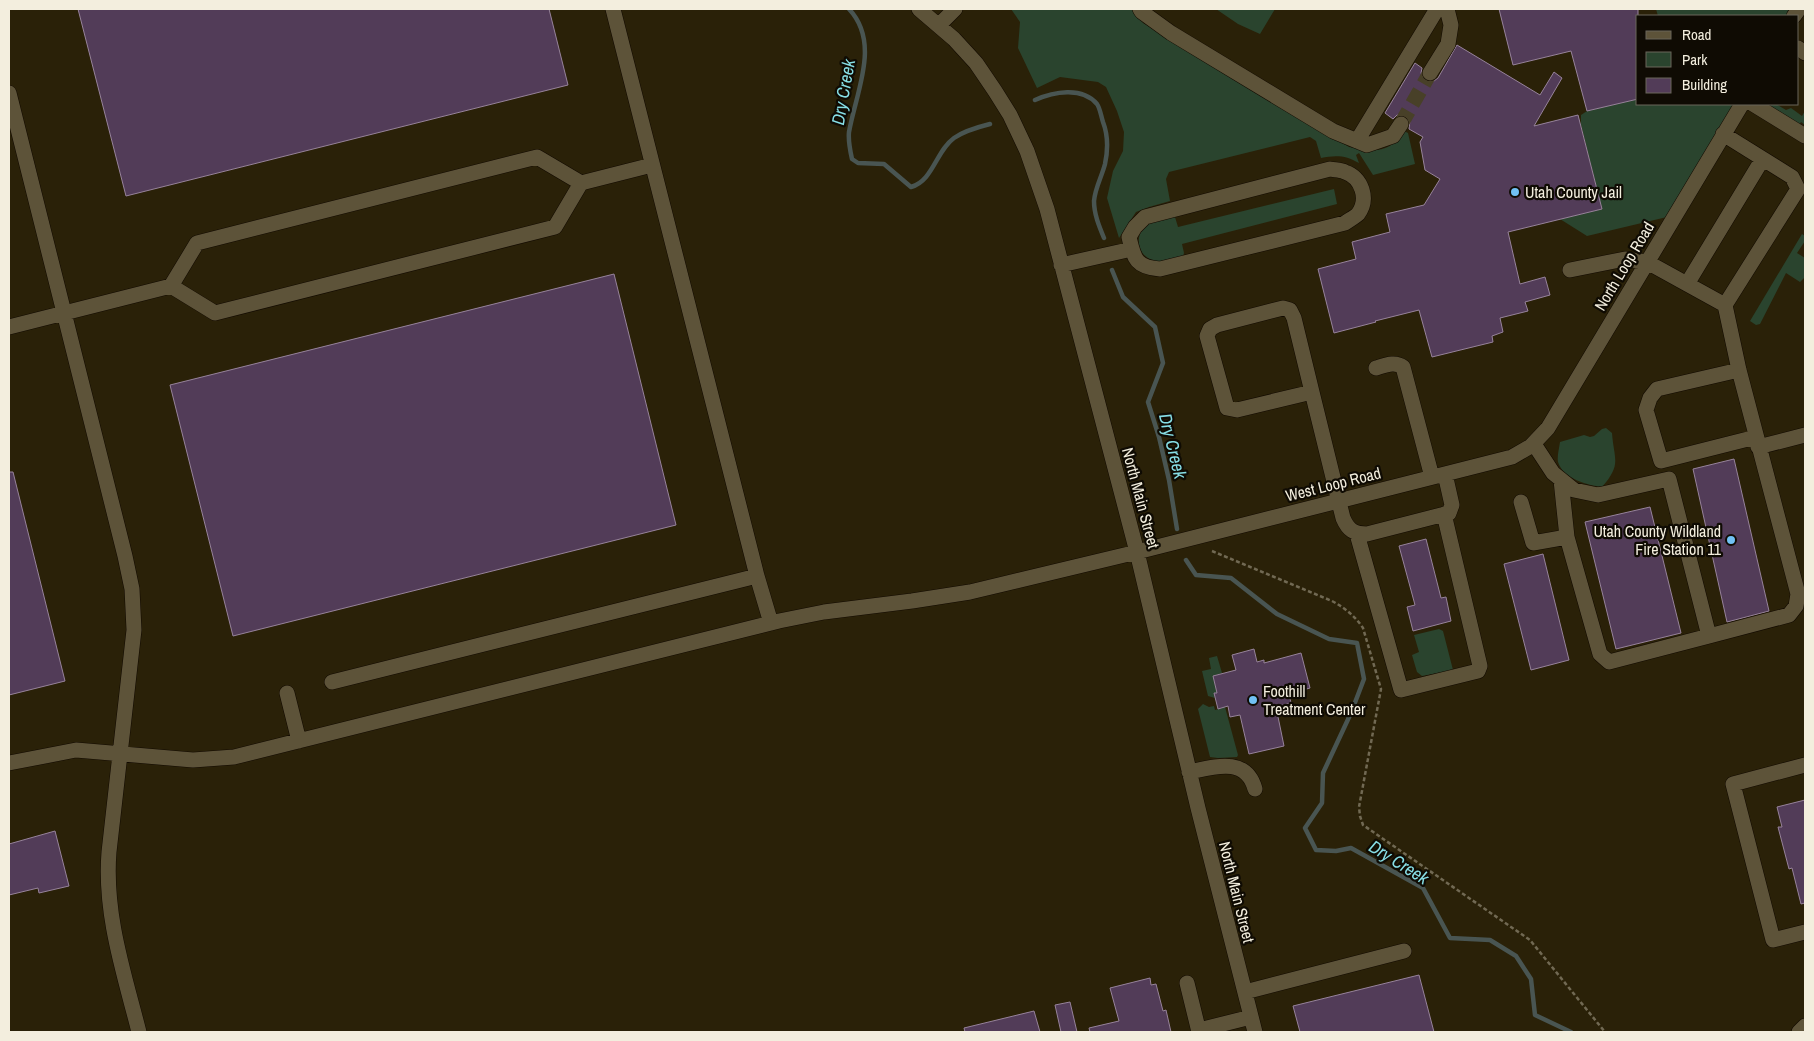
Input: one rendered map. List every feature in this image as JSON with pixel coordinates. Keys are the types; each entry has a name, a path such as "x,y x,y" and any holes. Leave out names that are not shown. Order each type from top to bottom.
{"street":[{"path":"613,9 757,576 771,623"},
{"name":"North Main Street","path":"919,9 939,25 976,63 995,91 1010,115 1030,159 1047,209 1137,552 1189,772 1255,1032"},
{"path":"939,25 955,9"},
{"path":"1140,9 1179,38 1332,131 1366,145 1393,136 1401,124"},
{"path":"1356,141 1437,9"},
{"path":"1430,73 1448,44 1451,25 1447,9"},
{"path":"9,94 11,114 64,313 132,589 134,630 109,852 108,883 112,924 140,1032"},
{"name":"North Loop Road","path":"1534,444 1548,428 1741,105"},
{"path":"1755,105 1805,136"},
{"path":"1561,480 1567,537 1600,654 1609,662 1789,614 1796,606 1798,594 1757,442 1725,305 1798,189 1799,181 1762,160 1723,134"},
{"path":"9,327 171,286 197,243 527,159 537,157 581,183 652,165"},
{"path":"1687,284 1762,160"},
{"path":"1330,169 1345,171 1356,178 1362,189 1364,202 1357,215 1345,223 1160,269 1149,268 1140,264 1134,257 1132,249 1129,236 1135,227 1145,217 1162,212 1330,169"},
{"path":"171,286 215,313 244,306 555,227 581,183"},
{"path":"1061,265 1132,249"},
{"path":"1570,270 1625,259 1646,262 1725,305"},
{"path":"1312,392 1237,410 1227,408 1207,336 1210,329 1217,325 1283,308 1290,310 1294,318 1346,527 1357,534 1366,534 1449,513 1452,505 1438,476 1403,367 1399,364 1392,364 1376,368"},
{"path":"1709,636 1669,479 1661,461 1646,410 1650,398 1657,389 1739,370"},
{"path":"1661,461 1757,442 1805,435"},
{"path":"1534,444 1553,473 1574,490 1598,495 1669,479"},
{"name":"West Loop Road","path":"9,763 76,750 183,759 234,757 771,623 824,612 912,602 970,592 1137,552 1512,458 1534,444"},
{"path":"1521,502 1533,543 1567,537"},
{"path":"1357,534 1401,690 1478,671 1480,666 1444,514"},
{"path":"332,682 757,576"},
{"path":"287,693 299,741"},
{"path":"1805,765 1733,784 1773,940 1805,932"},
{"path":"1189,772 1216,767 1236,767 1250,776 1255,789"},
{"path":"1244,992 1404,952"},
{"path":"1187,983 1199,1031 1251,1017"},
{"path":"1799,1032 1805,1026"}],"path":[{"path":"1212,550 1346,608 1364,628 1381,689 1359,807 1363,825 1530,940 1605,1032"}],"green space":[{"path":"1011,9 1133,9 1143,23 1349,147 1380,150 1393,144 1404,131 1408,133 1415,164 1373,175 1359,153 1356,155 1359,163 1350,158 1340,156 1321,158 1316,141 1310,137 1169,172 1166,179 1170,201 1136,212 1119,238 1107,198 1113,171 1123,151 1124,132 1106,87 1098,82 1060,77 1037,88 1018,48 1020,22"},
{"path":"1216,9 1275,9 1260,34 1238,24"},
{"path":"1656,9 1792,9 1789,15 1658,15"},
{"path":"1636,99 1636,105 1734,105 1667,217 1587,236 1560,219 1602,209 1581,125 1581,115 1587,111"},
{"path":"1766,105 1778,105 1786,110 1791,108 1802,116 1805,111 1805,125 1801,122 1799,125"},
{"path":"1334,189 1337,204 1182,244 1183,256 1155,261 1144,255 1139,245 1140,233 1143,228 1154,221 1175,217 1178,227"},
{"path":"1802,234 1805,236 1805,241 1797,253 1805,258 1805,277 1800,282 1786,273 1760,324 1756,325 1750,321"},
{"path":"1606,428 1612,433 1615,462 1612,473 1602,487 1583,483 1565,473 1558,462 1560,442 1584,435 1594,436"},
{"path":"1439,629 1443,631 1453,670 1422,676 1417,672 1412,655 1419,652 1414,635"},
{"path":"1217,656 1222,673 1213,676 1217,693 1214,693 1215,698 1208,696 1202,671 1211,669 1209,658"},
{"path":"1203,704 1209,707 1214,706 1215,710 1225,707 1237,757 1210,757 1198,709"}],"building":[{"path":"78,9 549,9 568,85 126,196"},
{"path":"1499,9 1638,9 1638,15 1636,15 1636,99 1587,111 1571,51 1513,65"},
{"name":"Utah County Jail","path":"1457,45 1540,95 1554,72 1562,78 1534,126 1578,115 1602,209 1508,232 1520,284 1545,277 1550,295 1525,302 1528,311 1500,318 1503,332 1492,336 1493,342 1432,357 1419,310 1334,333 1318,269 1356,259 1352,242 1390,232 1386,214 1424,205 1440,179 1425,170 1420,142 1423,137 1409,129 1410,120 1406,116 1397,115 1393,119 1385,113 1415,63 1422,68 1421,73 1425,81 1434,81 1438,78"},
{"path":"614,274 676,525 233,636 170,385"},
{"name":"Utah County Wildland Fire Station 11","path":"1734,459 1769,611 1727,622 1693,469"},
{"path":"9,472 13,472 65,681 9,695"},
{"path":"1650,507 1681,633 1616,649 1585,522"},
{"path":"1426,539 1441,598 1446,597 1451,621 1413,631 1407,607 1415,605 1399,546"},
{"path":"1543,554 1569,660 1531,670 1504,564"},
{"name":"Foothill Treatment Center","path":"1254,649 1257,662 1264,660 1264,663 1301,653 1310,688 1289,694 1291,703 1276,707 1284,746 1249,754 1240,715 1230,717 1228,706 1218,709 1214,693 1217,693 1213,676 1236,670 1232,655"},
{"path":"1805,800 1805,903 1801,904 1792,868 1789,869 1778,827 1782,827 1777,807"},
{"path":"55,831 69,886 39,893 38,888 9,895 9,844"},
{"path":"1419,975 1434,1032 1300,1032 1293,1006"},
{"path":"1150,978 1151,985 1156,984 1163,1011 1166,1010 1171,1032 1090,1032 1089,1028 1119,1021 1110,988"},
{"path":"1070,1002 1077,1032 1061,1032 1055,1005"},
{"path":"1034,1011 1040,1032 965,1032 964,1028"}],"waterway":[{"name":"Dry Creek","path":"849,9 858,22 865,52 861,84 849,132 852,159 858,163 884,164 911,187 924,179 943,150 954,138 967,131 990,124"},
{"name":"Dry Creek","path":"1035,100 1067,92 1084,95 1091,98 1097,104 1106,132 1107,148 1105,164 1096,191 1094,206 1104,238"},
{"name":"Dry Creek","path":"1112,270 1123,297 1155,327 1163,363 1148,402 1159,437 1169,480 1177,529"},
{"name":"Dry Creek","path":"1186,560 1196,575 1231,578 1277,614 1329,639 1357,643 1364,679 1351,713 1323,773 1322,803 1305,828 1316,850 1336,851 1351,848 1423,888 1450,938 1490,940 1516,956 1531,979 1535,1015 1571,1032"}],"tunnel":[{"path":"1401,124 1430,73"}],"place":[{"name":"Utah County Jail","path":"1515,192"},
{"name":"Utah County Wildland Fire Station 11","path":"1731,540"},
{"name":"Foothill Treatment Center","path":"1253,700"}]}
